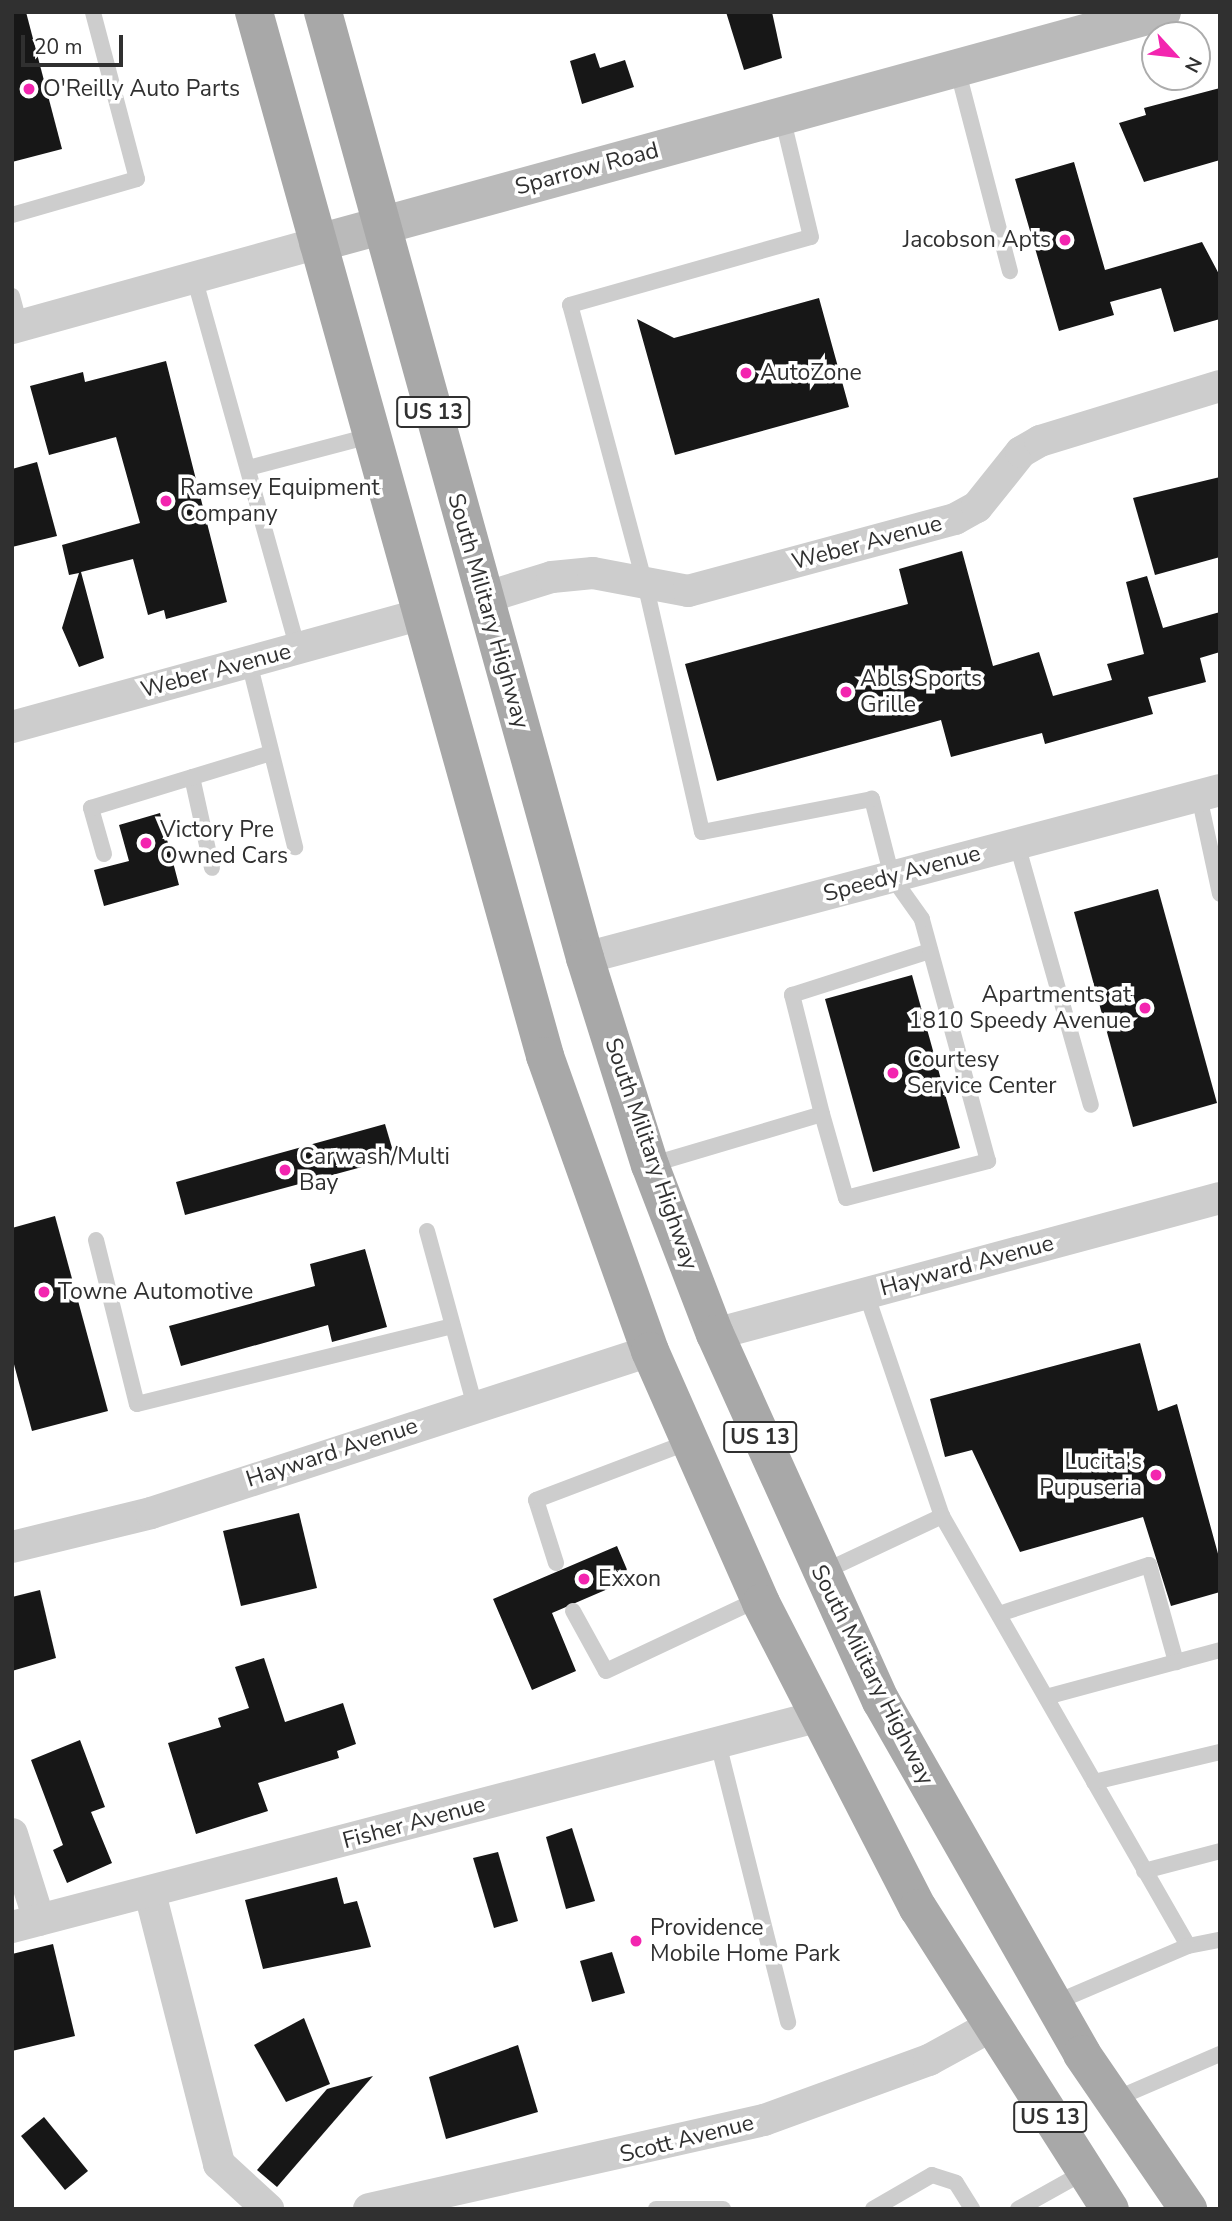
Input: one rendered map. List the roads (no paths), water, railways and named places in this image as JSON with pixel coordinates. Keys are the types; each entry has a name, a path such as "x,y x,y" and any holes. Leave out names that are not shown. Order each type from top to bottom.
{"main road":[{"name":"US 13","path":"254,12 419,615 545,1056 650,1351 759,1599 816,1717 918,1908 1110,2209"},
{"name":"South Military Highway","path":"323,12 585,958 650,1165 715,1334 820,1573 888,1713 1052,2004 1113,2100 1188,2209"}],"street":[{"name":"Sparrow Road","path":"16,327 1162,12"},
{"name":"Weber Avenue","path":"484,598 552,577 593,573 646,588 688,592 955,519 977,507 1021,452 1040,441 1220,386"},
{"name":"Weber Avenue","path":"12,727 419,615"},
{"name":"Speedy Avenue","path":"585,958 1209,793"},
{"name":"Hayward Avenue","path":"715,1334 1220,1198"},
{"name":"Hayward Avenue","path":"12,1547 151,1513 650,1351"},
{"name":"Fisher Avenue","path":"26,1924 816,1717"},
{"path":"12,1834 26,1924"},
{"path":"150,1893 219,2164 268,2209"},
{"name":"Scott Avenue","path":"369,2209 764,2120 929,2060 991,2026"}],"lane":[{"path":"12,215 137,179 93,12"},
{"path":"957,68 1010,271"},
{"path":"782,116 811,237 570,305 646,588 702,832 872,799 891,877 922,919 988,1161 846,1198 792,995 930,951"},
{"path":"194,277 298,649"},
{"path":"12,296 16,327"},
{"path":"248,468 370,436"},
{"path":"249,663 295,847"},
{"path":"104,854 91,808 271,753"},
{"path":"192,777 212,868"},
{"path":"1209,793 1220,894"},
{"path":"1017,844 1091,1105"},
{"path":"650,1165 822,1114"},
{"path":"427,1231 475,1407"},
{"path":"96,1240 137,1404 453,1326"},
{"path":"866,1293 942,1516 1188,1946"},
{"path":"556,1563 537,1500 689,1442"},
{"path":"820,1573 942,1516"},
{"path":"999,1614 1149,1565 1175,1662"},
{"path":"573,1611 606,1671 759,1599"},
{"path":"1046,1697 1220,1650"},
{"path":"718,1743 788,2022"},
{"path":"1094,1782 1220,1752"},
{"path":"1144,1871 1220,1852"},
{"path":"1052,2004 1188,1946 1220,1940"},
{"path":"1113,2100 1220,2054"},
{"path":"1018,2209 1086,2171"},
{"path":"873,2209 932,2175 956,2183 972,2209"},
{"path":"656,2209 723,2209"}],"place":[{"name":"O'Reilly Auto Parts","path":"29,89"},
{"name":"Jacobson Apts","path":"1065,240"},
{"name":"AutoZone","path":"746,373"},
{"name":"Ramsey Equipment Company","path":"166,501"},
{"name":"Abls Sports Grille","path":"846,692"},
{"name":"Victory Pre Owned Cars","path":"146,843"},
{"name":"Apartments at 1810 Speedy Avenue","path":"1145,1008"},
{"name":"Courtesy Service Center","path":"893,1073"},
{"name":"Carwash/Multi Bay","path":"285,1170"},
{"name":"Towne Automotive","path":"44,1292"},
{"name":"Lucita's Pupuseria","path":"1156,1475"},
{"name":"Exxon","path":"584,1579"},
{"name":"Providence Mobile Home Park","path":"636,1941"}]}
